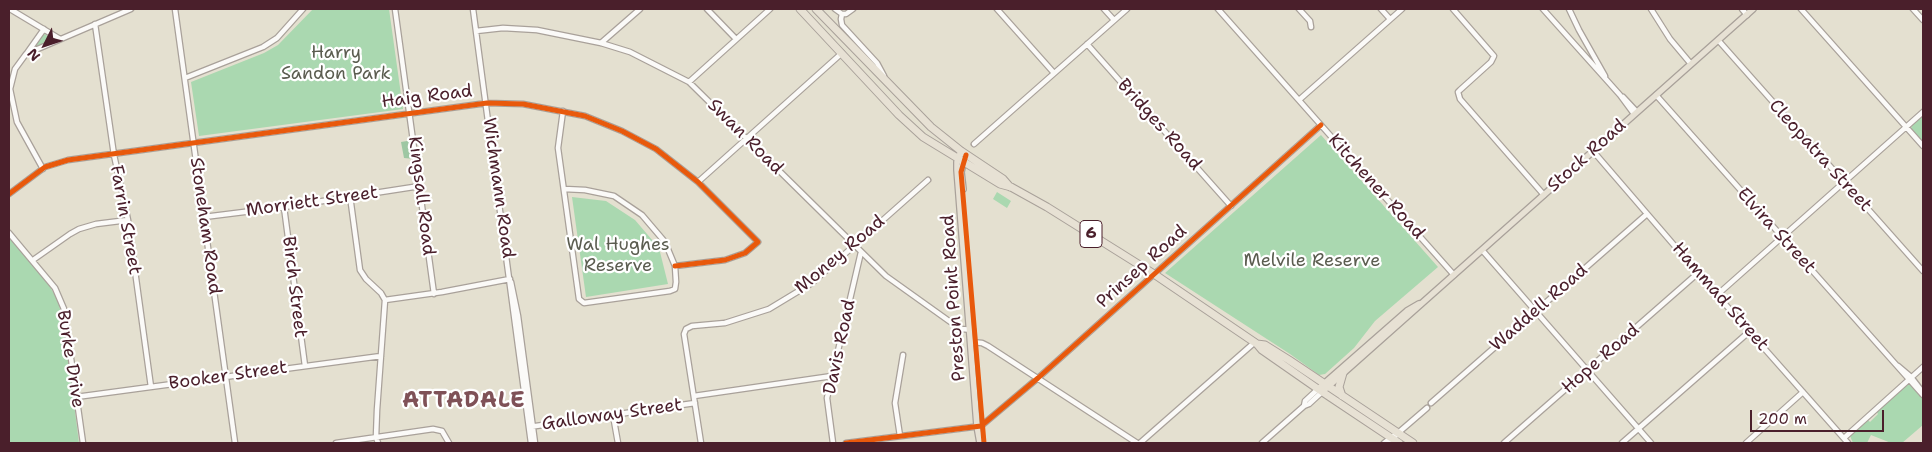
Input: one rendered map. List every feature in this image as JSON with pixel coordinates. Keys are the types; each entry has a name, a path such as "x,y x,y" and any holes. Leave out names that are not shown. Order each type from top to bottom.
{"highway":[{"name":"6","path":"800,9 903,119 923,137 1003,179 1010,188 1076,225 1154,274 1256,343 1262,350 1320,391 1395,439 1413,443"},
{"name":"6","path":"816,9 962,157"},
{"path":"923,137 931,127"},
{"name":"6","path":"1256,343 1265,345 1342,396 1395,439"},
{"path":"1342,396 1339,387 1344,373"}],"main road":[{"name":"Stock Road","path":"1320,391 1407,311 1421,303 1454,275 1753,9"},
{"name":"Preston Point Road","path":"962,157 971,329 982,443"},
{"name":"Stock Road","path":"1326,385 1344,373 1414,312 1421,303"}],"street":[{"path":"10,9 60,39"},
{"path":"26,54 131,9"},
{"name":"Stoneham Road","path":"175,9 235,443"},
{"path":"185,78 263,47 277,38 304,9"},
{"name":"Kingsall Road","path":"395,9 434,294"},
{"name":"Wichmann Road","path":"474,9 510,278 510,291 531,426 536,443"},
{"path":"601,43 640,9"},
{"path":"707,9 736,39"},
{"path":"689,82 770,9"},
{"path":"835,9 842,14 846,14 852,9"},
{"path":"997,9 1054,73"},
{"path":"1104,9 1114,20"},
{"path":"974,144 1127,9"},
{"name":"Kitchener Road","path":"1218,9 1454,275"},
{"path":"1299,9 1310,21 1311,27"},
{"path":"1381,9 1390,19"},
{"path":"1299,100 1402,9"},
{"path":"1453,9 1494,56 1491,62 1458,92 1460,99 1544,195"},
{"path":"1543,9 1636,113"},
{"path":"1569,9 1578,30 1607,80"},
{"path":"1651,9 1670,39 1690,64"},
{"path":"1742,9 1747,15"},
{"path":"1801,9 1923,146"},
{"path":"1913,9 1923,20"},
{"path":"842,14 840,19 842,24 877,63 887,83"},
{"name":"Farrin Street","path":"95,24 114,155 128,220 151,387"},
{"name":"Swan Road","path":"476,31 503,28 537,30 601,43 630,52 689,82 853,245 898,286 960,328 971,329"},
{"path":"43,168 19,127 10,89 13,74 18,63 44,29"},
{"name":"Cleopatra Street","path":"1718,40 1923,272"},
{"name":"Bridges Road","path":"1088,44 1231,206"},
{"path":"698,182 842,53"},
{"name":"Elvira Street","path":"1656,95 1782,239 1923,394"},
{"name":"Haig Road","path":"9,194 43,168 60,162 487,103 523,104 585,116 622,131 656,149 698,182 758,242 745,253 725,260 675,266"},
{"path":"563,111 558,148 579,299 584,303 675,289 675,266 665,242 642,215 614,196 585,190 564,189"},
{"path":"1717,295 1923,112"},
{"name":"Prinsep Road","path":"979,426 1038,378 1321,125"},
{"name":"Hammad Street","path":"1593,151 1848,443"},
{"name":"Money Road","path":"694,396 684,334 686,329 692,326 725,323 770,309 812,283 928,180"},
{"name":"Morriett Street","path":"204,217 284,208 420,186"},
{"path":"350,196 360,270 385,300 376,437 378,443"},
{"name":"Birch Street","path":"284,208 304,366"},
{"name":"Waddell Road","path":"1431,403 1647,214"},
{"path":"33,260 79,229 96,224 128,220"},
{"name":"Burke Drive","path":"9,233 55,288 64,309 83,443"},
{"path":"1482,250 1651,443"},
{"name":"Davis Road","path":"833,443 827,398 861,252"},
{"name":"Hope Road","path":"1504,443 1698,273"},
{"path":"385,300 434,294 510,278"},
{"path":"1622,443 1750,331"},
{"path":"973,342 985,344 1139,443 1256,343"},
{"path":"900,436 895,403 903,355"},
{"name":"Booker Street","path":"76,397 380,356"},
{"path":"1844,438 1923,367"},
{"name":"Galloway Street","path":"694,396 832,376"},
{"name":"Stock Road","path":"1262,443 1304,406 1309,404 1320,391"},
{"path":"1746,443 1803,392"},
{"path":"694,396 701,443"},
{"name":"Galloway Street","path":"531,426 695,403"},
{"path":"1384,443 1395,439 1427,408"},
{"path":"613,415 618,443"},
{"name":"Wichmann Road","path":"531,426 531,443"},
{"path":"846,443 979,426"},
{"path":"336,443 433,429 442,431 449,443"},
{"path":"906,436 907,443"}],"green space":[{"name":"Harry Sandon Park","path":"313,9 389,9 403,109 199,136 191,82 264,53 278,45"},
{"path":"45,34 52,40 33,48 42,36"},
{"path":"1923,115 1923,144 1911,129 1912,125"},
{"name":"Melvile Reserve","path":"1321,135 1438,267 1375,321 1354,348 1325,374 1319,375 1165,273"},
{"path":"413,140 415,159 404,158 401,142"},
{"path":"997,192 1011,201 1007,208 993,199"},
{"name":"Wal Hughes Reserve","path":"572,197 606,201 635,220 659,248 668,284 586,297"},
{"path":"9,237 48,283 58,301 64,325 79,443 9,443"},
{"path":"1910,384 1923,398 1923,425 1902,443 1891,443 1871,435 1867,443 1853,443 1850,436 1867,419 1870,422 1878,414 1876,411 1905,385"}],"cycle path":[{"path":"9,194 45,167 68,160 487,103 523,104 585,116 622,131 656,149 698,182 758,242 745,253 725,260 675,266"},
{"path":"846,443 981,426 1038,378 1321,125"},
{"path":"966,155 961,172 984,443"}],"district":[{"name":"ATTADALE","path":"464,401"}]}
